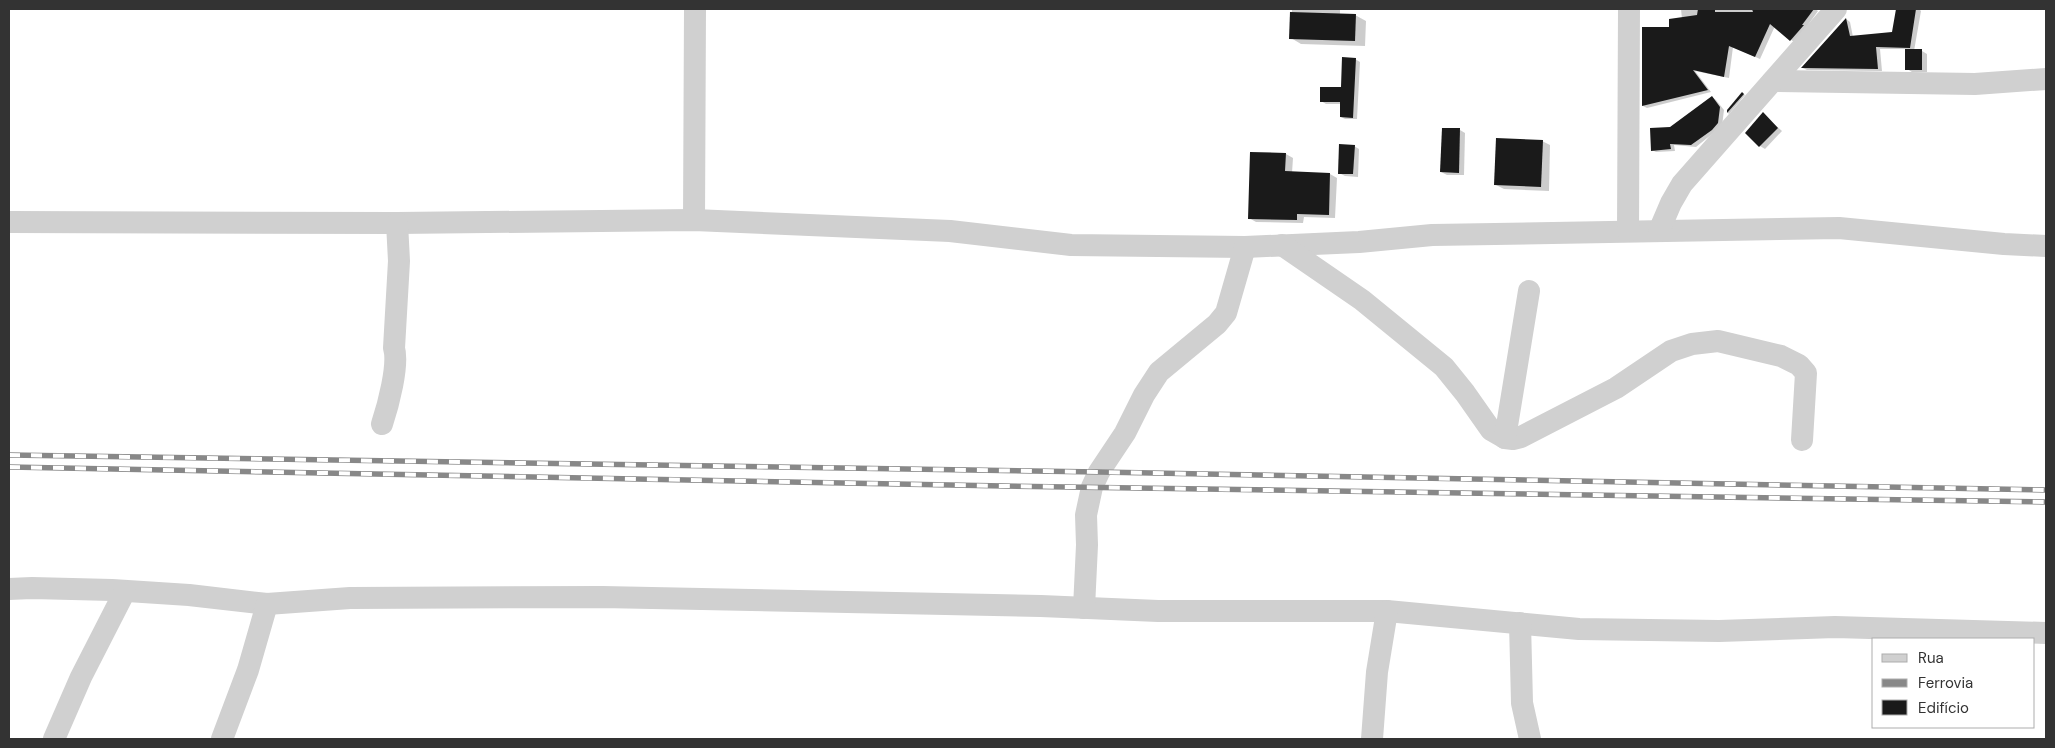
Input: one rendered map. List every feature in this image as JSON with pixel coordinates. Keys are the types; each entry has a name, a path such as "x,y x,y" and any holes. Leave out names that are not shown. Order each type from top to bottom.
{"street":[{"path":"694,220 695,9"},
{"path":"1628,231 1629,9"},
{"path":"1659,231 1671,203 1682,184 1836,9"},
{"path":"1773,81 1975,84 2046,79"},
{"path":"9,222 398,223 694,220 950,231 1072,245 1245,247 1359,242 1432,235 1839,228 1940,239 2046,246"},
{"path":"382,424 388,406 395,360 394,348 400,261 398,223"},
{"path":"1282,244 1362,300 1444,367 1466,393 1491,430 1505,438 1521,437 1616,388 1671,352 1692,344 1718,341 1781,356 1799,365 1806,372 1802,440"},
{"path":"1084,608 1087,545 1086,515 1092,487 1099,472 1125,433 1144,395 1159,372 1217,324 1226,313 1245,247"},
{"path":"1505,438 1528,291"},
{"path":"9,589 125,591 189,595 266,604 350,598 602,597 1207,611 1387,611 1579,629 1719,631 1835,627 2046,633"},
{"path":"54,739 81,677 125,591"},
{"path":"222,739 248,670 266,604"},
{"path":"1372,739 1377,672 1387,611"},
{"path":"1520,623 1522,703 1530,739"}],"building":[{"path":"1698,9 1715,9 1715,12 1753,12 1752,9 1814,9 1802,25 1804,25 1790,41 1770,24 1755,57 1729,46 1724,77 1693,70 1708,90 1642,106 1642,27 1669,27 1669,19 1697,15"},
{"path":"1896,9 1916,9 1910,48 1876,47 1878,69 1801,68 1846,18 1850,36 1892,32"},
{"path":"1290,12 1356,14 1355,41 1289,39"},
{"path":"1905,49 1922,49 1922,70 1905,70"},
{"path":"1342,57 1356,58 1353,118 1340,117 1340,102 1320,102 1320,87 1341,87"},
{"path":"1742,92 1744,94 1727,113 1727,110"},
{"path":"1712,96 1720,107 1718,123 1712,130 1691,145 1670,144 1671,149 1651,151 1650,128 1670,127"},
{"path":"1763,112 1778,128 1759,147 1745,133"},
{"path":"1442,128 1460,128 1459,173 1440,172"},
{"path":"1496,138 1543,140 1541,187 1494,185"},
{"path":"1339,144 1355,145 1353,174 1338,174"},
{"path":"1250,152 1286,153 1285,171 1330,173 1329,215 1297,214 1297,220 1248,219"}],"railway":[{"path":"9,455 1099,472 2046,490"},
{"path":"9,467 1004,486 2046,502"}]}
